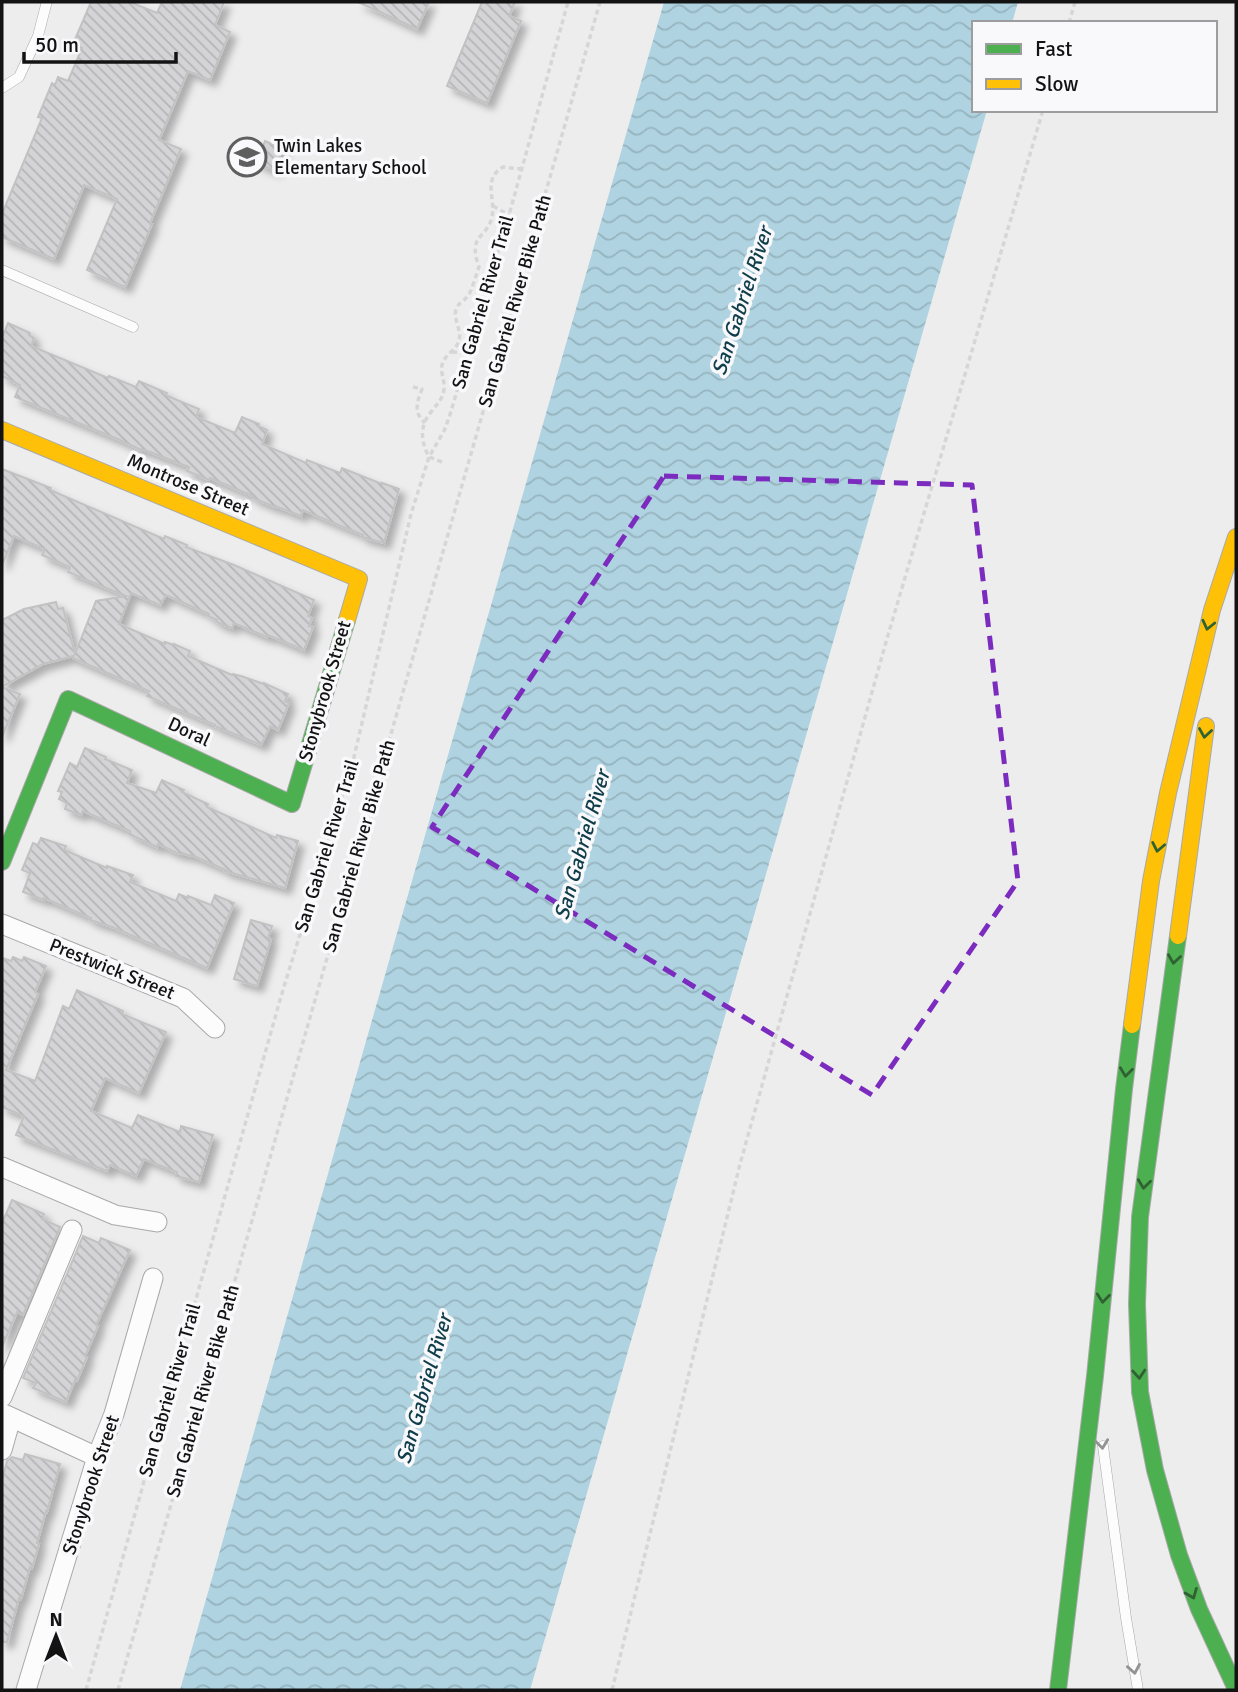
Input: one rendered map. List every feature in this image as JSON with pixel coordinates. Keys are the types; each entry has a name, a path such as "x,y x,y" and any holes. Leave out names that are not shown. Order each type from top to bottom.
{"main road":[{"name":"Montrose Street","path":"2,430 359,579"},
{"path":"1058,1690 1095,1376 1124,1089 1151,881 1168,793 1212,610 1236,537"},
{"path":"1219,646 1236,545"},
{"name":"Stonybrook Street","path":"292,804 359,579"},
{"name":"Doral","path":"2,862 68,699 292,804"},
{"path":"1209,710 1146,1166 1138,1257 1137,1339 1148,1442 1166,1518 1203,1620 1236,1689"}],"street":[{"name":"Prestwick Street","path":"2,924 183,998 215,1028"},
{"path":"2,1167 115,1215 157,1222"},
{"path":"2,1397 72,1230"},
{"name":"Stonybrook Street","path":"26,1690 97,1457 114,1414 153,1278"},
{"path":"2,1450 6,1415 97,1457"}],"lane":[{"path":"2,89 19,77 38,36 46,2"},
{"path":"2,270 133,327"},
{"path":"1095,1376 1109,1497 1138,1690"}],"path":[{"name":"San Gabriel River Trail","path":"86,1690 139,1498 156,1424 189,1324 280,1000 354,757 411,514 429,457 444,431 468,353 568,2"},
{"name":"San Gabriel River Bike Path","path":"118,1690 600,2"},
{"path":"1070,21 1075,2"},
{"path":"612,1690 740,1164 886,642 1042,112"},
{"path":"442,462 429,457 422,440 425,423 428,415 440,402 444,389 441,367 460,335 456,310 467,297 479,267 475,258 477,240 492,216 490,191 493,180 500,168 507,166 521,169"},
{"path":"493,206 509,215"},
{"path":"452,352 468,353"},
{"path":"413,387 422,389 416,411 425,423"}],"highlighted area":[{"path":"664,476 972,485 1018,881 872,1095 432,827"}],"water":[{"name":"San Gabriel River","path":"664,2 1018,2 1013,21 972,21 972,112 986,112 530,1690 180,1690"}],"building":[{"path":"91,2 130,2 157,13 162,2 224,2 215,25 230,32 210,80 188,71 159,140 181,149 125,287 87,270 117,199 84,185 54,259 2,237 2,214 42,118 38,117 52,83 55,85 58,77 68,81 82,48 73,44"},
{"path":"358,2 429,2 417,29"},
{"path":"482,2 515,2 509,16 521,21 487,103 447,86"},
{"path":"265,141 283,149 274,170 256,163"},
{"path":"8,323 30,333 34,338 31,346 108,378 109,376 136,387 139,381 167,393 165,395 199,409 196,417 235,433 242,417 267,430 262,444 306,463 307,460 340,473 342,468 399,489 384,543 362,537 363,535 303,510 301,516 275,507 210,478 209,480 187,471 189,467 141,450 15,397 20,385 2,376 2,338"},
{"path":"2,469 314,600 308,616 312,618 309,626 313,627 304,650 234,623 232,628 216,622 209,614 166,595 160,605 131,593 119,624 165,644 174,644 190,651 188,656 232,675 264,683 288,694 285,701 289,703 278,730 270,726 261,745 147,696 149,691 73,656 43,664 2,687 2,620 24,609 56,602 58,609 63,608 75,654 96,601 126,596 68,572 70,567 42,555 45,549 14,536 2,565"},
{"path":"2,687 20,694 2,737"},
{"path":"85,748 132,770 127,783 156,793 162,780 208,804 207,807 276,838 277,835 298,841 285,888 225,871 196,857 177,853 158,844 157,847 129,834 130,831 83,811 81,815 65,809 67,803 59,799 62,792 58,791 70,763 77,767"},
{"path":"41,838 66,846 64,850 107,868 133,875 130,882 176,901 179,894 211,905 215,895 234,903 207,968 44,898 23,892 30,873 22,870 33,843 38,845"},
{"path":"251,920 272,926 268,938 271,939 257,986 234,979"},
{"path":"13,957 22,961 24,957 46,966 35,992 38,994 6,1070 35,1081 63,1006 69,1009 77,990 123,1011 122,1014 166,1032 139,1093 105,1078 91,1111 132,1128 138,1115 180,1132 181,1126 213,1135 199,1182 176,1176 177,1172 144,1159 136,1176 110,1165 107,1171 16,1135 24,1116 2,1107 2,958 11,961"},
{"path":"12,1200 44,1214 42,1219 60,1227 23,1315 17,1312 2,1347 2,1223"},
{"path":"83,1236 99,1243 101,1238 130,1250 96,1325 98,1326 85,1356 87,1357 66,1402 33,1388 36,1383 23,1378"},
{"path":"25,1454 60,1464 32,1568 30,1567 21,1599 19,1598 7,1642 2,1642 2,1480 7,1461 12,1457 23,1460"}],"traffic: fast":[{"path":"2,862 68,699 292,804 347,620"},
{"path":"1178,936 1140,1217 1137,1304 1140,1392 1155,1470 1179,1555 1199,1609 1236,1689"},
{"path":"1058,1690 1132,1025"}],"traffic: slow":[{"path":"2,430 359,579 347,620"},
{"path":"1132,1025 1151,881 1168,793 1212,610 1236,537"},
{"path":"1178,936 1206,726"}],"place":[{"name":"Twin Lakes Elementary School","path":"247,157"}]}
